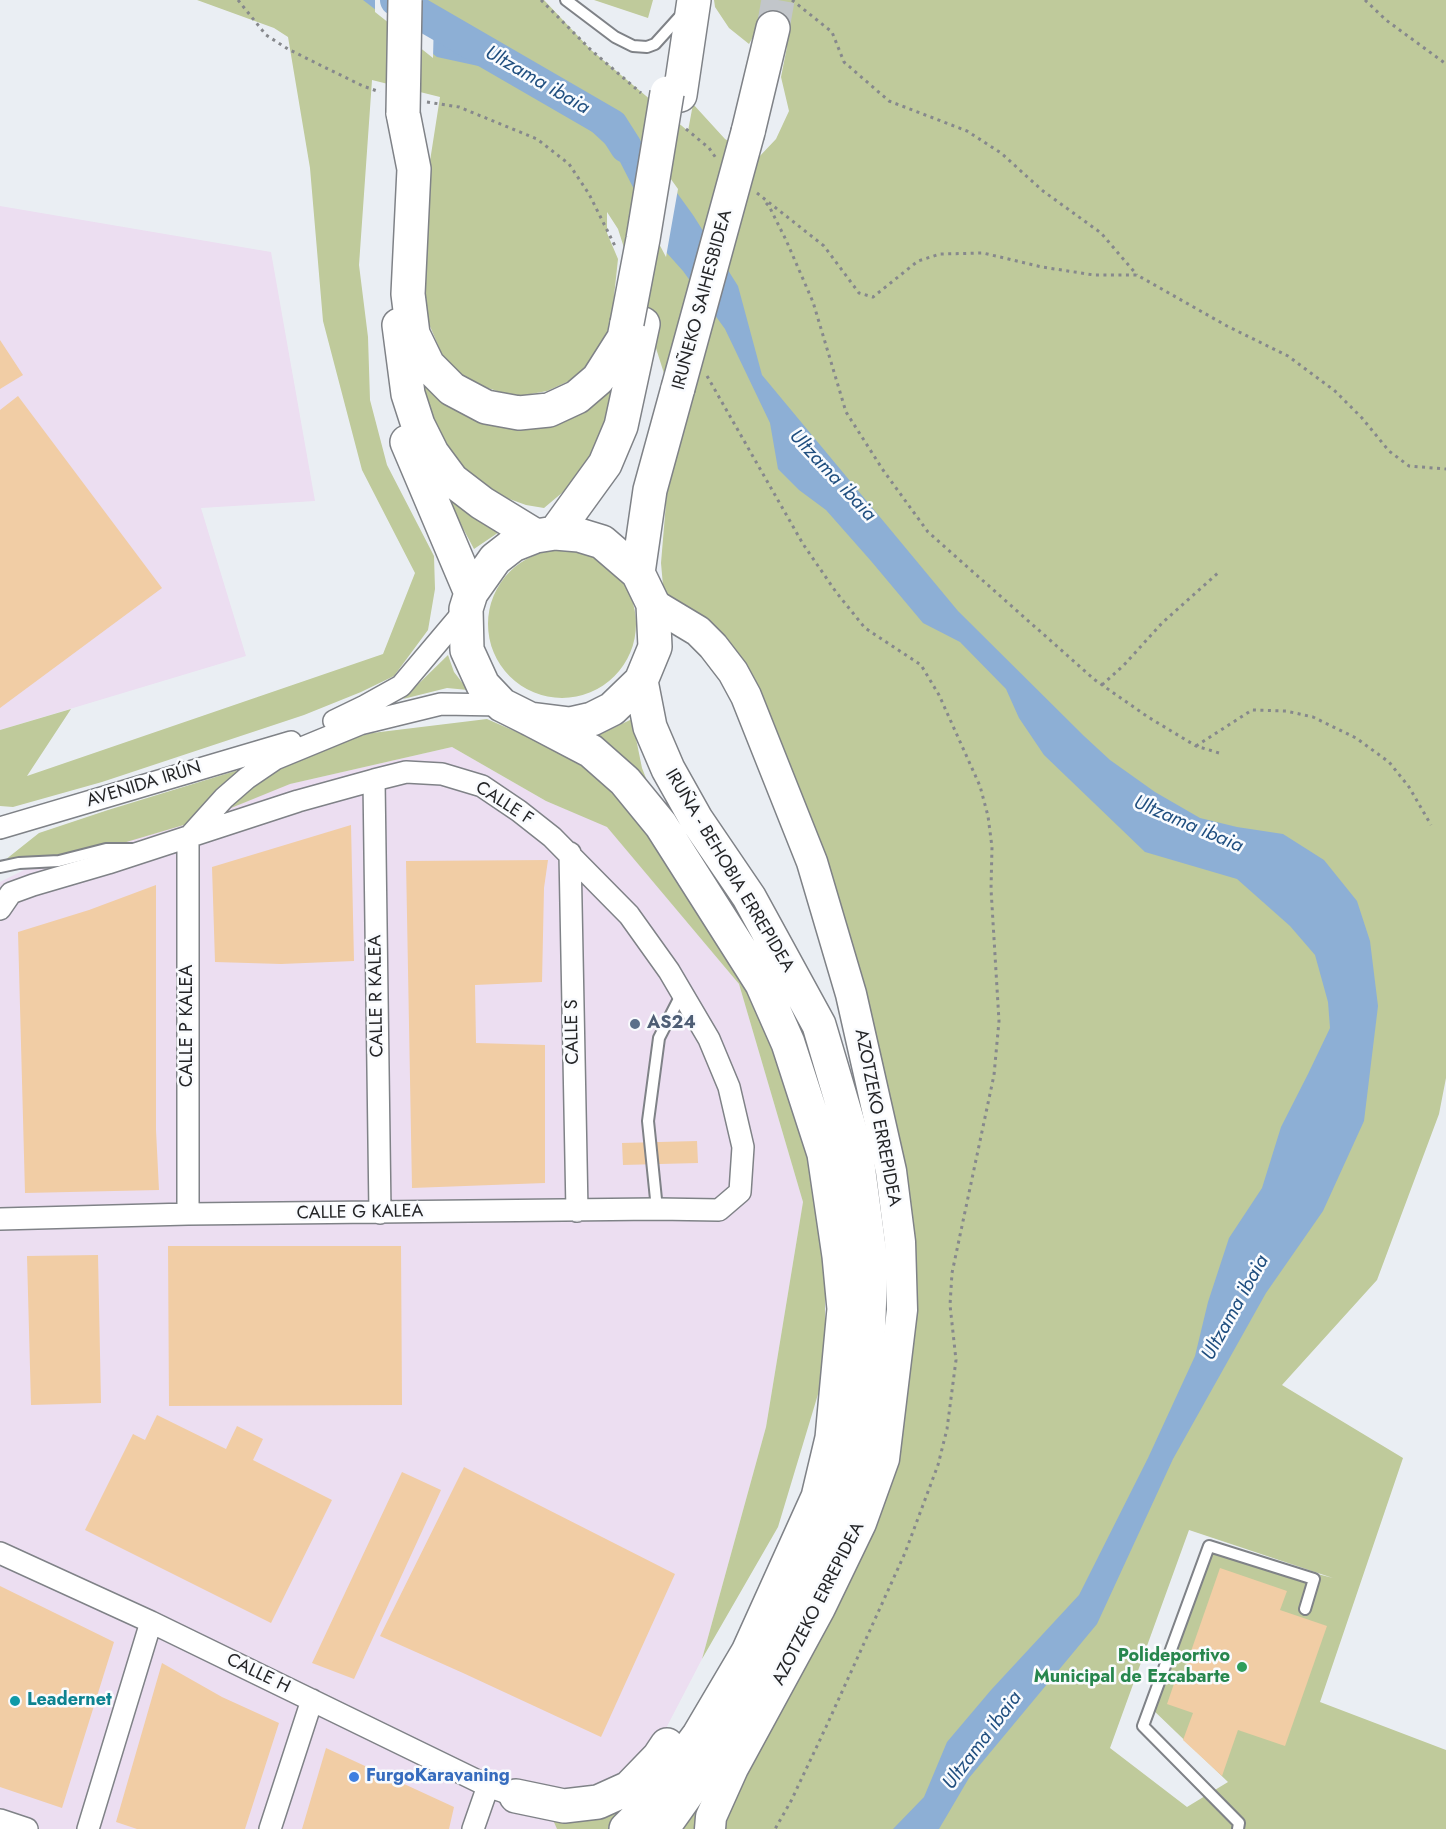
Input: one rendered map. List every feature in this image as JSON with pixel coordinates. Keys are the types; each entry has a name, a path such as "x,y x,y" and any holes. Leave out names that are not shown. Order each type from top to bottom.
{"highway":[{"path":"405,0 403,113 396,240 399,329 408,394 418,425 432,453 452,480 482,503 545,535"},
{"path":"545,535 605,464 621,426 635,324 673,94 686,51 694,1"},
{"name":"IRUÑEKO SAIHESBIDEA","path":"638,573 650,490 748,132 773,28"},
{"path":"403,113 414,168 408,294 413,334 428,365 452,389 486,407 519,413 549,410 577,397 598,379 635,324"},
{"path":"396,240 386,285 387,362 394,401 405,438 442,522 469,601 467,650 483,685 516,712 570,724 592,719 612,710 641,681 655,647 653,604 638,573 602,542 579,535 545,535 513,545 495,559 469,601"},
{"name":"IRUÑA - BEHOBIA ERREPIDEA","path":"641,681 650,727 668,770 696,819 749,897 819,1025 856,1150 871,1262 867,1371 857,1448 833,1534 771,1659 721,1746 662,1829"},
{"name":"IRUÑA - BEHOBIA ERREPIDEA","path":"516,712 591,751 625,781 661,825 762,984 788,1043 824,1154 839,1256 844,1310 831,1438 818,1497 748,1652 699,1735 640,1815 626,1829"},
{"path":"502,1791 564,1806 598,1802 629,1788 659,1757 692,1713 807,1523"},
{"path":"502,1791 543,1820 547,1829"}],"street":[{"name":"AVENIDA IRÚN","path":"287,742 365,706 401,686 469,601"},
{"name":"AZOTZEKO ERREPIDEA","path":"653,604 698,631 733,672 746,696 812,861 851,994 891,1171 900,1242 902,1310 884,1459 861,1523 820,1608 733,1767 711,1817 710,1829"},
{"path":"655,647 681,635 713,646"},
{"name":"AVENIDA IRÚN","path":"0,828 287,742 441,704 516,712"},
{"name":"AVENIDA IRÚN","path":"188,838 224,798 247,778 275,759 360,724"},
{"name":"CALLE F","path":"0,909 11,893 298,801 374,780 406,772 442,774 482,786 519,811 570,853 629,915 669,971 709,1039 729,1087 743,1147 740,1192 719,1210"},
{"name":"CALLE R KALEA","path":"374,780 380,1213"},
{"name":"CALLE P KALEA","path":"188,838 188,1214"},
{"name":"CALLE S","path":"570,853 577,1211"},
{"name":"CALLE G KALEA","path":"0,1219 188,1214 719,1210"},
{"name":"CALLE H","path":"0,1554 151,1622 502,1791"},
{"path":"88,1829 151,1622"},
{"path":"270,1829 312,1700"},
{"path":"473,1829 502,1791"},
{"path":"0,1820 27,1829"}],"lane":[{"path":"566,0 615,37 633,46 646,47 655,44 694,1"},
{"path":"0,867 19,863 59,861 106,849 131,848 140,853"},
{"path":"657,1209 648,1121 659,1038 682,993"},
{"path":"1239,1829 1239,1823 1143,1726 1209,1546 1314,1579 1305,1609"}],"path":[{"path":"792,0 832,32 844,62 889,101 967,131 1001,153 1043,191 1101,233 1137,275 1227,326 1287,356 1335,392 1362,418 1389,451 1409,466 1446,469"},
{"path":"1365,0 1386,20 1446,64"},
{"path":"1137,275 1094,275 1042,267 983,253 940,254 918,261 873,297 859,293 824,246 752,189 769,206 813,302 846,412 883,470 928,532 1102,685 1148,717 1196,746 1219,753"},
{"path":"1102,685 1124,665 1162,623 1220,572"},
{"path":"1196,746 1252,710 1286,711 1313,717 1356,738 1389,762 1409,787 1431,825"}],"shaded area":[{"path":"0,206 271,252 315,501 201,508 246,656 0,730"},
{"path":"452,747 546,801 607,826 739,984 803,1202 766,1427 702,1659 662,1736 586,1829 0,1829 0,882 118,823"}],"green space":[{"path":"197,0 544,0 591,50 688,131 693,104 725,139 758,158 776,139 789,111 781,77 787,47 773,28 758,28 749,44 729,28 715,7 714,0 1446,0 1446,1078 1439,1114 1377,1280 1282,1385 1403,1458 1320,1702 1446,1750 1446,1829 662,1829 884,1459 900,1242 816,839 774,723 740,660 664,597 661,563 669,467 683,433 618,229 607,212 607,233 618,259 613,306 606,338 580,376 547,391 515,397 482,386 447,366 426,317 420,225 440,97 372,80 359,265 368,337 370,400 387,465 434,556 435,589 428,630 394,676 361,692 304,715 102,782 13,807 0,806 0,730 71,709 27,776 383,654 415,573 362,470 323,321 310,168 288,37 274,28","holes":["1189,1530 1333,1578 1209,1546 1150,1707 1228,1782 1187,1807 1110,1748"]},
{"path":"594,0 653,0 648,18"},
{"path":"620,364 606,422 593,453 569,487 544,508 526,505 479,488 438,437 421,400 418,368 483,419"},
{"path":"443,491 502,530 474,549"},
{"path":"562,550 590,556 614,572 630,596 636,624 630,652 614,676 590,692 562,698 534,692 510,676 494,652 488,624 494,596 510,572 534,556"},
{"path":"448,655 454,672 468,690 447,688 403,699"},
{"path":"487,719 535,740 619,787 748,985 811,1129 825,1250 825,1371 778,1527 702,1659 766,1427 803,1202 739,984 607,827 546,801 452,747 290,784 204,819 69,859 0,864 39,833 281,757 372,733"},
{"path":"632,719 642,768 651,791 597,736"},
{"path":"649,1785 611,1829 557,1829 550,1813"}],"water":[{"path":"363,0 396,0 601,118 628,125 693,215 738,286 762,375 958,611 1110,760 1155,792 1200,818 1237,827 1283,834 1324,860 1357,901 1370,941 1378,1006 1364,1121 1323,1211 1266,1293 1173,1459 1097,1624 969,1778 939,1829 893,1829 924,1797 947,1742 991,1690 1079,1595 1148,1458 1195,1356 1208,1302 1229,1238 1262,1188 1281,1127 1330,1028 1328,1002 1315,955 1290,926 1237,879 1145,852 1044,755 1019,718 1006,689 960,642 923,623 826,510 799,490 778,469 770,423 725,329 683,271 666,252 616,154 588,128 483,67 437,57"}],"pier":[{"path":"375,0 402,0 434,18 433,58 375,12"},
{"path":"645,143 678,189 666,257 636,200"}],"building":[{"path":"0,340 23,375 0,389"},
{"path":"18,396 162,588 0,708 0,410"},
{"path":"351,825 354,961 281,964 215,962 212,867"},
{"path":"548,860 544,888 542,982 475,985 476,1043 545,1045 545,1183 412,1188 406,861"},
{"path":"156,885 156,1130 159,1190 25,1193 18,932 89,910"},
{"path":"697,1141 698,1163 623,1165 622,1143"},
{"path":"168,1246 401,1246 402,1405 169,1406"},
{"path":"98,1255 101,1403 31,1405 27,1256"},
{"path":"157,1415 226,1449 237,1426 263,1439 253,1460 332,1500 271,1623 85,1530 133,1434 145,1440"},
{"path":"464,1467 675,1574 601,1737 380,1636"},
{"path":"402,1472 441,1490 354,1679 312,1663"},
{"name":"Polideportivo Municipal de Ezcabarte","path":"1220,1568 1287,1591 1280,1610 1327,1626 1285,1746 1238,1730 1222,1776 1183,1740 1193,1713 1167,1704 1176,1678 1181,1680"},
{"path":"0,1586 114,1642 62,1808 0,1787"},
{"path":"162,1663 222,1697 279,1723 245,1829 137,1829 116,1822"},
{"name":"FurgoKaravaning","path":"326,1748 454,1807 449,1829 302,1829"}],"waterway":[{"name":"Ultzama ibaia","path":"396,0 612,125 626,147"}],"tunnel":[{"path":"773,28 778,0"}],"place":[{"name":"AS24","path":"635,1024"},
{"name":"Polideportivo Municipal de Ezcabarte","path":"1242,1667"},
{"name":"Leadernet","path":"15,1701"},
{"name":"FurgoKaravaning","path":"354,1777"}]}
